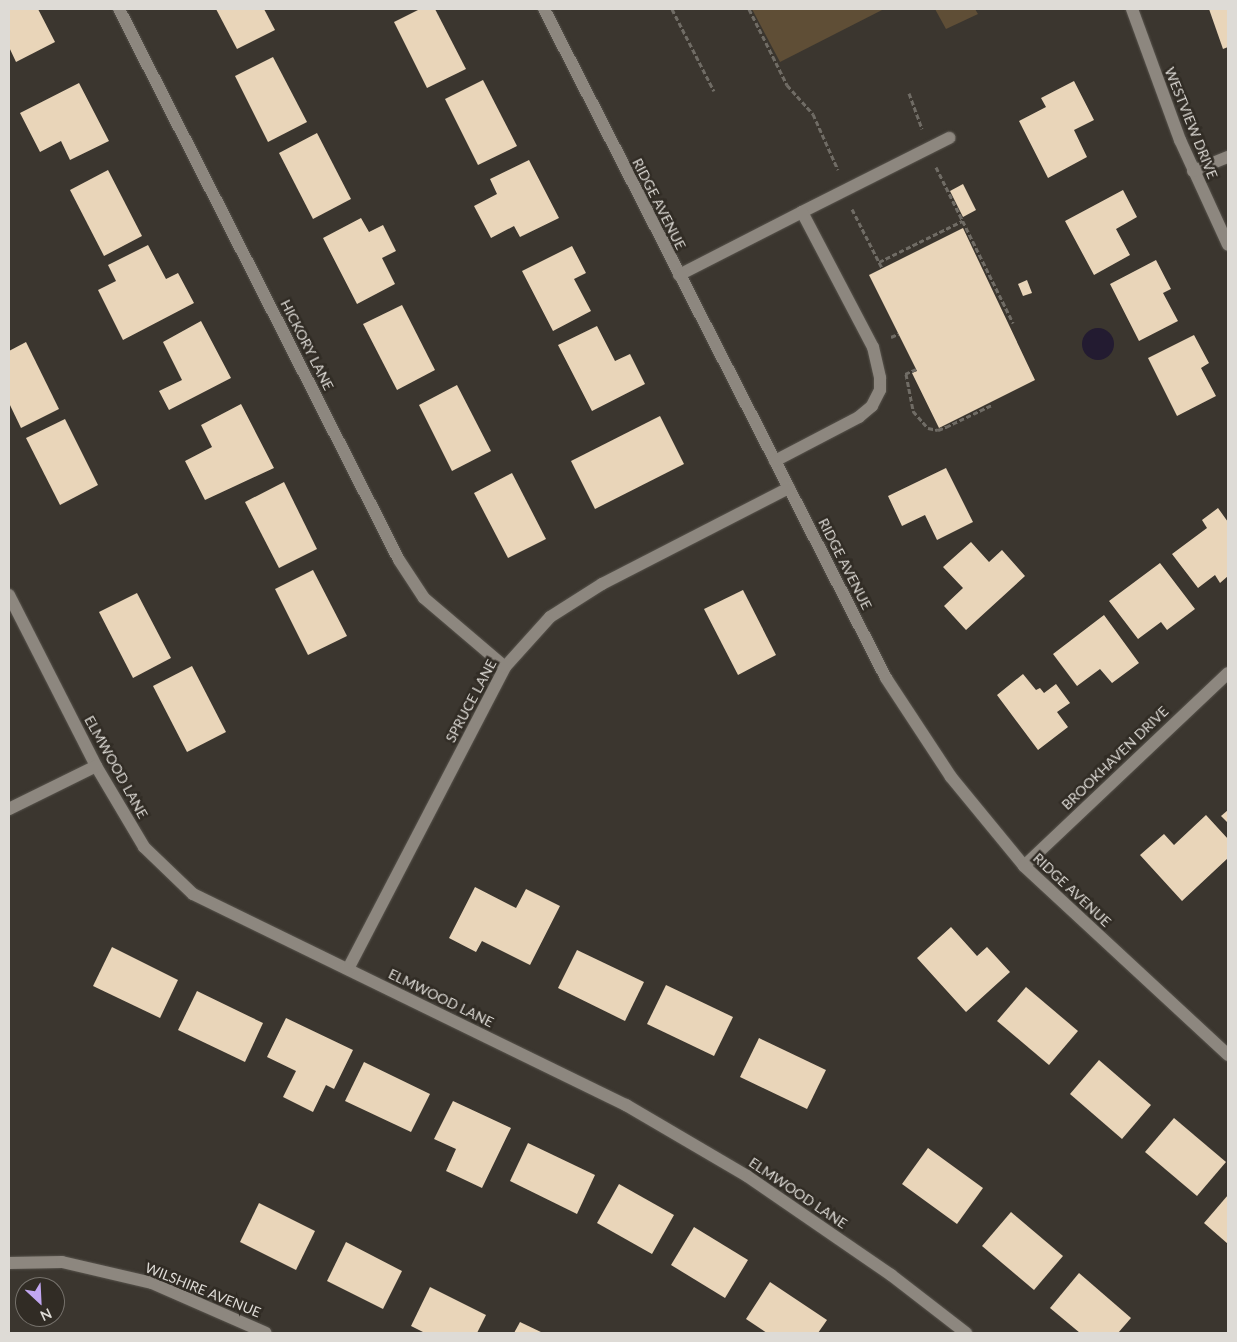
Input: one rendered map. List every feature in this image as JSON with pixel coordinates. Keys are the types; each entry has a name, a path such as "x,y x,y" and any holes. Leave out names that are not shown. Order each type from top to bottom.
{"street":[{"name":"HICKORY LANE","path":"119,9 399,560 424,598 505,667"},
{"name":"RIDGE AVENUE","path":"544,9 886,678 951,777 1024,866 1228,1055"},
{"name":"WESTVIEW DRIVE","path":"1132,9 1194,171 1228,245"},
{"path":"679,275 949,138"},
{"path":"1194,171 1228,157"},
{"path":"775,461 859,417 872,406 880,390 879,362 802,212"},
{"name":"SPRUCE LANE","path":"348,969 505,667 550,617 602,584 790,488"},
{"name":"ELMWOOD LANE","path":"9,595 96,766 144,847 193,894 626,1105 739,1172 891,1275 966,1333"},
{"name":"BROOKHAVEN DRIVE","path":"1024,866 1228,673"},
{"path":"9,809 96,766"},
{"name":"WILSHIRE AVENUE","path":"9,1263 62,1262 152,1283 266,1333"}],"path":[{"path":"672,9 714,91"},
{"path":"749,9 787,85 813,114 832,153 845,191 882,268"},
{"path":"909,93 918,111 927,150 1013,323"},
{"path":"879,262 962,220"},
{"path":"906,374 913,410 928,428 938,430 992,405"}],"shaded area":[{"path":"752,9 884,9 780,62"},
{"path":"935,9 975,9 978,14 946,29"},
{"path":"1098,328 1109,333 1114,344 1109,355 1098,360 1087,355 1082,344 1087,333"}],"building":[{"path":"9,9 38,9 55,42 16,62 9,47"},
{"path":"216,9 264,9 275,30 237,49"},
{"path":"420,9 435,9 466,69 427,88 394,22"},
{"path":"1209,9 1228,9 1228,47 1223,49"},
{"path":"273,57 307,122 268,142 235,76"},
{"path":"483,80 517,146 478,165 445,99"},
{"path":"1074,81 1094,120 1074,130 1087,157 1048,178 1019,121 1046,107 1041,98"},
{"path":"79,83 109,141 70,160 61,141 40,152 20,113"},
{"path":"317,133 351,199 313,219 279,153"},
{"path":"529,160 559,218 520,237 514,226 491,238 474,206 497,194 490,179"},
{"path":"108,170 142,236 104,256 70,190"},
{"path":"963,184 976,210 963,217 950,191"},
{"path":"1123,190 1137,217 1116,229 1130,255 1094,275 1065,221"},
{"path":"361,218 369,232 383,225 396,251 382,258 395,284 357,304 323,238"},
{"path":"963,228 1035,380 939,428 912,373 917,371 869,275"},
{"path":"148,245 166,279 178,273 194,303 123,340 98,290 116,281 108,265"},
{"path":"572,246 586,273 574,279 591,311 553,331 522,271"},
{"path":"1156,260 1171,289 1163,293 1178,321 1139,341 1110,284"},
{"path":"1027,280 1032,293 1023,296 1018,284"},
{"path":"402,305 435,370 397,390 363,324"},
{"path":"201,321 231,378 169,410 159,391 182,380 163,342"},
{"path":"597,326 615,361 630,354 645,384 592,411 558,345"},
{"path":"1194,335 1209,363 1201,368 1216,396 1177,416 1148,358"},
{"path":"26,342 59,409 21,428 9,403 9,351"},
{"path":"457,385 491,451 452,471 419,405"},
{"path":"241,404 274,468 205,500 185,461 212,447 201,425"},
{"path":"660,416 684,464 595,509 571,461"},
{"path":"65,419 98,485 60,505 26,438"},
{"path":"946,468 973,522 937,540 925,515 902,526 888,496"},
{"path":"512,473 546,539 508,558 474,493"},
{"path":"284,482 317,549 279,568 245,502"},
{"path":"1218,508 1228,522 1228,576 1220,583 1215,575 1198,588 1172,554 1207,528 1202,520"},
{"path":"971,542 989,562 1002,550 1025,576 966,630 944,606 963,588 943,567"},
{"path":"1160,563 1195,609 1167,630 1161,622 1138,639 1109,601"},
{"path":"313,570 347,636 308,655 275,589"},
{"path":"743,590 776,655 738,675 704,609"},
{"path":"137,593 171,658 133,678 99,612"},
{"path":"1104,615 1139,663 1112,683 1100,669 1077,686 1053,654"},
{"path":"192,666 226,732 187,752 153,686"},
{"path":"1023,674 1036,690 1040,688 1044,693 1056,684 1070,703 1057,712 1068,727 1038,750 997,695"},
{"path":"1228,810 1228,823 1221,816"},
{"path":"1206,815 1228,839 1228,858 1182,901 1140,855 1164,834 1174,845"},
{"path":"475,887 516,908 526,889 560,906 530,965 482,941 476,952 449,938"},
{"path":"951,927 977,956 987,947 1010,972 966,1012 917,958"},
{"path":"112,947 178,980 160,1018 93,986"},
{"path":"577,950 644,982 625,1021 558,988"},
{"path":"666,985 733,1017 714,1056 647,1024"},
{"path":"1026,987 1078,1031 1049,1065 997,1021"},
{"path":"197,991 263,1023 245,1062 178,1030"},
{"path":"286,1018 353,1050 334,1089 326,1085 313,1112 283,1097 296,1071 267,1057"},
{"path":"759,1038 826,1070 807,1109 740,1077"},
{"path":"1099,1060 1151,1105 1122,1139 1070,1094"},
{"path":"364,1062 430,1094 411,1132 345,1101"},
{"path":"453,1101 511,1128 482,1188 446,1171 456,1149 434,1139"},
{"path":"1174,1118 1226,1162 1197,1196 1145,1152"},
{"path":"528,1143 595,1175 577,1214 510,1181"},
{"path":"928,1148 983,1188 957,1224 902,1184"},
{"path":"619,1184 674,1215 652,1254 597,1223"},
{"path":"1228,1195 1228,1244 1204,1223"},
{"path":"259,1203 315,1231 296,1270 240,1242"},
{"path":"1011,1212 1063,1256 1034,1290 982,1246"},
{"path":"694,1227 748,1260 725,1298 671,1265"},
{"path":"346,1242 402,1271 383,1309 327,1281"},
{"path":"1079,1273 1131,1318 1118,1333 1080,1333 1050,1308"},
{"path":"770,1282 827,1320 818,1333 767,1333 746,1319"},
{"path":"430,1287 486,1315 477,1333 425,1333 411,1326"},
{"path":"520,1322 543,1333 514,1333"}]}
